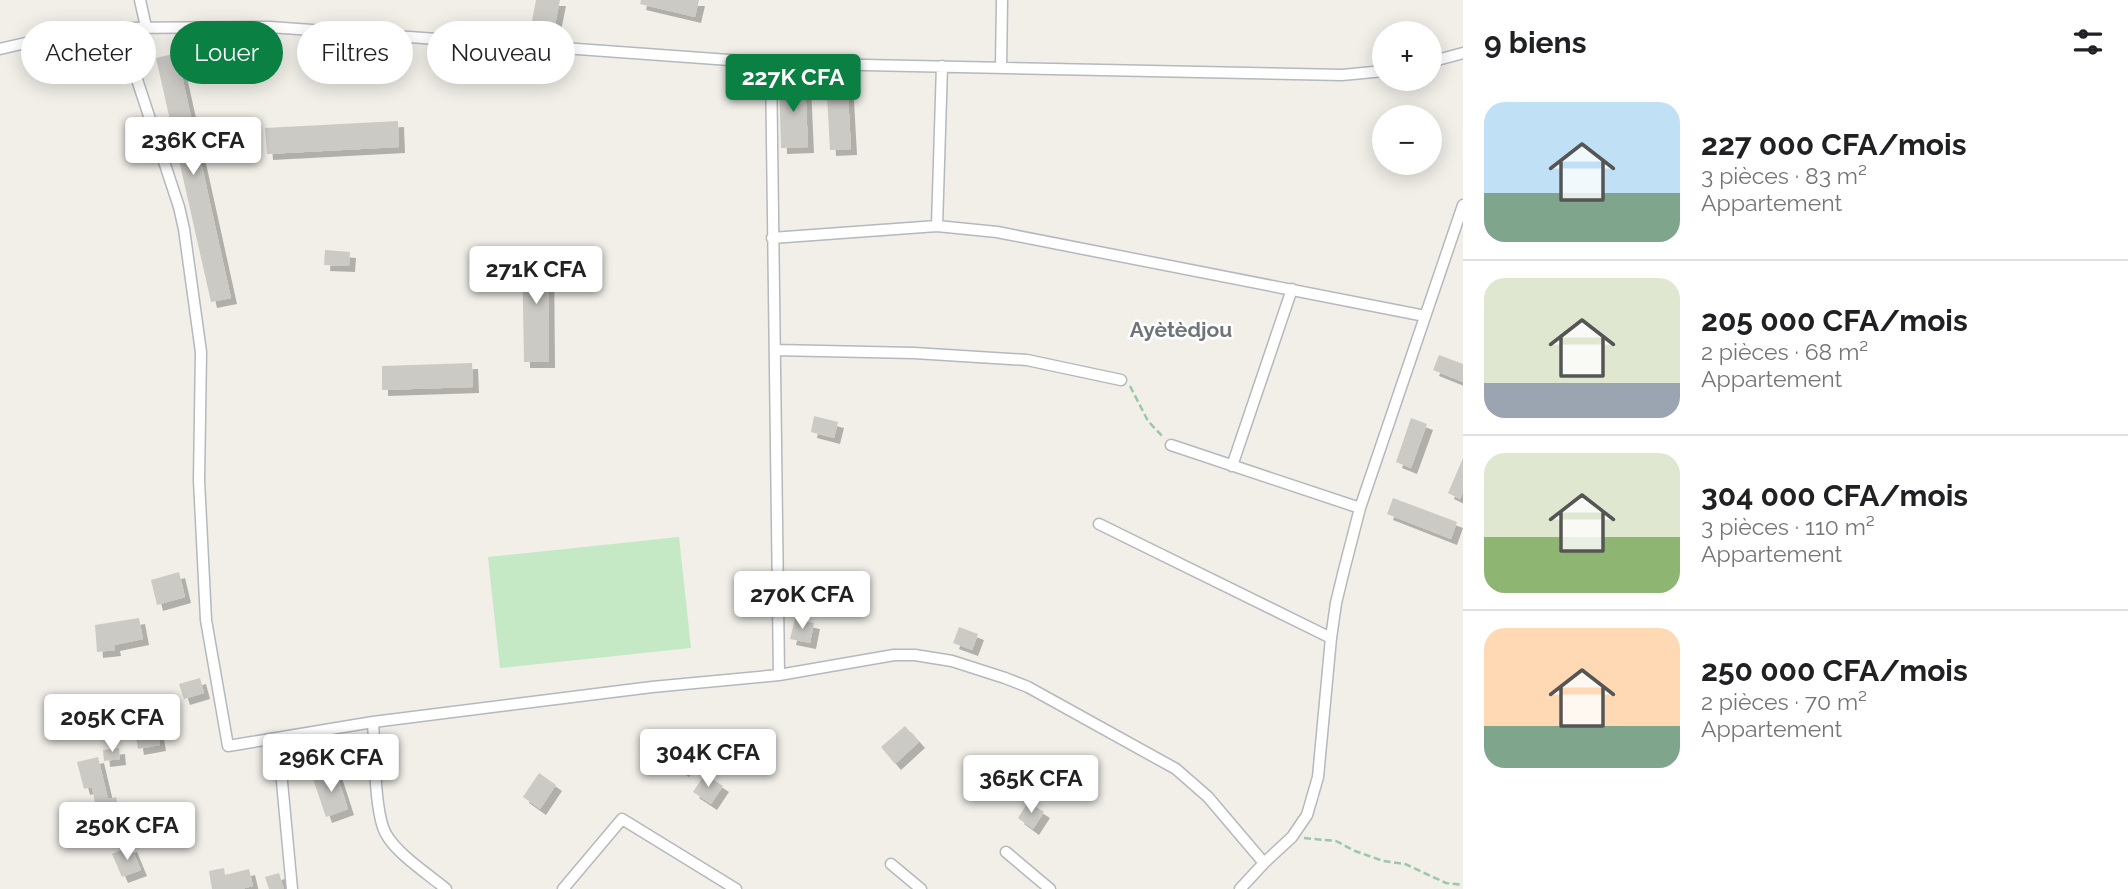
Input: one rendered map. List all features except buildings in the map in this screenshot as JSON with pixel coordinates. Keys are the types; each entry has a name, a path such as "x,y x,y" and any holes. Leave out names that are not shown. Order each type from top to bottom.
{"street":[{"path":"140,0 145,21"},
{"path":"1001,68 1002,0"},
{"path":"156,27 283,27 771,63 1342,75 1372,72"},
{"path":"0,49 21,44"},
{"path":"1442,59 1463,54"},
{"path":"771,63 779,675"},
{"path":"937,226 942,66"},
{"path":"138,84 179,207 201,352 199,480 206,620 228,746 373,722 652,687 779,675 915,654 952,661 1028,687 1177,769 1209,797 1264,863"},
{"path":"1240,889 1292,836 1307,815 1318,777 1336,603 1360,508 1463,205"},
{"path":"772,238 937,226 997,232 1425,316"},
{"path":"1232,466 1292,289"},
{"path":"775,350 991,357 1037,362 1121,380"},
{"path":"1171,445 1360,508"},
{"path":"1100,524 1331,638"},
{"path":"373,722 379,813 386,836 396,848 446,889"},
{"path":"278,739 292,889"},
{"path":"563,889 622,819 736,889"},
{"path":"1006,852 1050,889"},
{"path":"891,864 921,889"}],"path":[{"path":"1121,380 1130,386 1148,421 1171,445"},
{"path":"1292,836 1336,841 1383,861 1405,864 1446,883 1463,885"}],"green space":[{"path":"679,537 691,648 500,668 488,557"}],"district":[{"name":"Ayètèdjou","path":"1181,330"}]}
